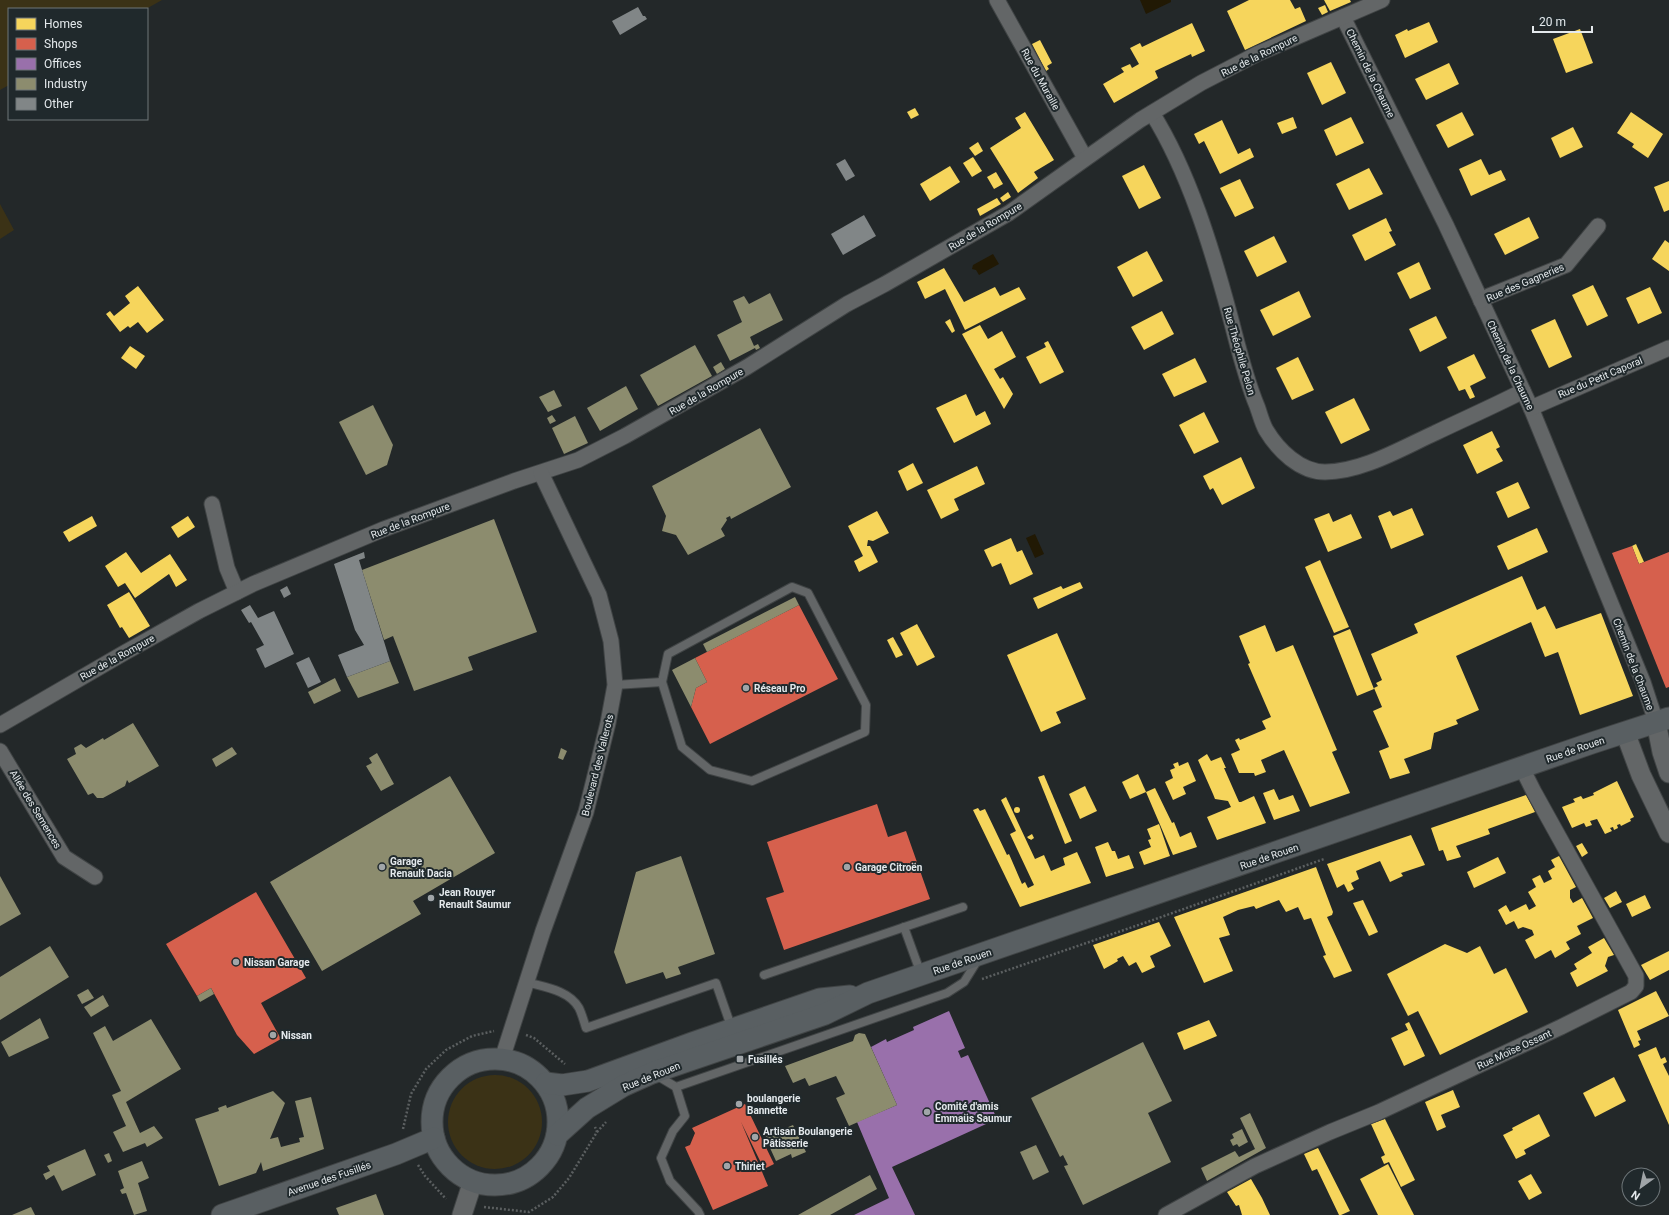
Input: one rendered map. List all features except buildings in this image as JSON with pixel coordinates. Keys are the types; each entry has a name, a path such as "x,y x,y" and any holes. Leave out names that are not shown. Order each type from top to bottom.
{"main road":[{"name":"Rue de Rouen","path":"558,1135 587,1108 623,1086 820,999 868,993 1662,720"},
{"name":"Rue de Rouen","path":"546,1084 562,1085 579,1083 732,1037"},
{"path":"485,1059 502,1059 519,1063 534,1071 546,1084 555,1099 559,1117 558,1135 546,1160 531,1174 513,1183 493,1185 473,1181 456,1171 442,1157 434,1138 432,1121 435,1104 442,1088 453,1074 468,1065 485,1059"},
{"name":"Avenue des Fusillés","path":"222,1215 410,1148 434,1138"}],"street":[{"name":"Rue du Muraille","path":"997,0 1085,158"},
{"name":"Rue de la Rompure","path":"0,725 124,653 237,592 384,529 578,460 625,436 734,375 847,304 1009,213 1085,158 1152,113 1201,83 1258,54 1382,0"},
{"name":"Chemin de la Chaume","path":"1343,17 1442,218 1531,408 1643,682 1662,720"},
{"name":"Rue Théophile Pelon","path":"1152,113 1160,125 1179,166 1200,220 1220,279 1248,383 1266,429 1281,451 1303,467 1323,472 1344,470 1384,456 1523,391"},
{"name":"Rue des Gagneries","path":"1481,301 1489,296 1566,265 1598,226"},
{"name":"Rue du Petit Caporal","path":"1531,408 1669,348"},
{"name":"Boulevard des Vallerots","path":"502,1059 526,982 586,812 606,729 614,685 611,641 599,595 541,473"},
{"path":"212,504 227,568 237,592"},
{"path":"1662,720 1662,752 1669,773"},
{"path":"1625,732 1641,775 1669,833"},
{"name":"Allée des Semences","path":"0,751 64,857 95,877"},
{"name":"Rue Moïse Ossant","path":"1166,1215 1255,1166 1324,1134 1380,1112 1562,1027 1631,992 1636,986 1636,976 1522,768"},
{"path":"464,1210 473,1181"}],"lane":[{"path":"792,587 808,593 866,706 865,732 752,781 710,770 682,747 662,682 668,654 792,587"},
{"path":"614,685 662,682"},
{"path":"764,975 963,907"},
{"path":"904,927 922,975"},
{"path":"676,1087 947,993 964,982 981,955"},
{"path":"526,982 561,992 568,996 578,1007 586,1028 716,984 732,1037"},
{"path":"652,1073 676,1087 685,1116 673,1131 661,1158 670,1181 700,1215"}],"path":[{"path":"579,1083 574,1069 564,1063 534,1038 525,1034 491,1031 472,1036 446,1050 426,1069 411,1094 402,1128 419,1169 444,1198 464,1210 529,1212 553,1197 569,1178 597,1132 587,1108"}],"shaded area":[{"path":"0,0 162,0 148,8 8,8 8,86 0,90"},
{"path":"1140,0 1171,0 1171,2 1146,14"},
{"path":"0,204 14,230 0,239"},
{"path":"993,254 999,264 979,275 976,270 972,269 973,265"},
{"path":"1035,534 1044,554 1035,558 1026,538"},
{"path":"495,1075 513,1079 528,1089 538,1104 542,1122 538,1140 528,1155 513,1165 495,1169 477,1165 462,1155 452,1140 448,1122 452,1104 462,1089 477,1079"}],"place":[{"name":"Réseau Pro","path":"746,688"},
{"name":"Garage Renault Dacia","path":"382,867"},
{"name":"Garage Citroën","path":"847,867"},
{"name":"Jean Rouyer Renault Saumur","path":"431,898"},
{"name":"Nissan Garage","path":"236,962"},
{"name":"Nissan","path":"273,1035"},
{"name":"Fusillés","path":"740,1059"},
{"name":"boulangerie Bannette","path":"739,1104"},
{"name":"Comité d'amis Emmaüs Saumur","path":"927,1112"},
{"name":"Artisan Boulangerie Pâtisserie","path":"755,1137"},
{"name":"Thiriet","path":"727,1166"}]}
